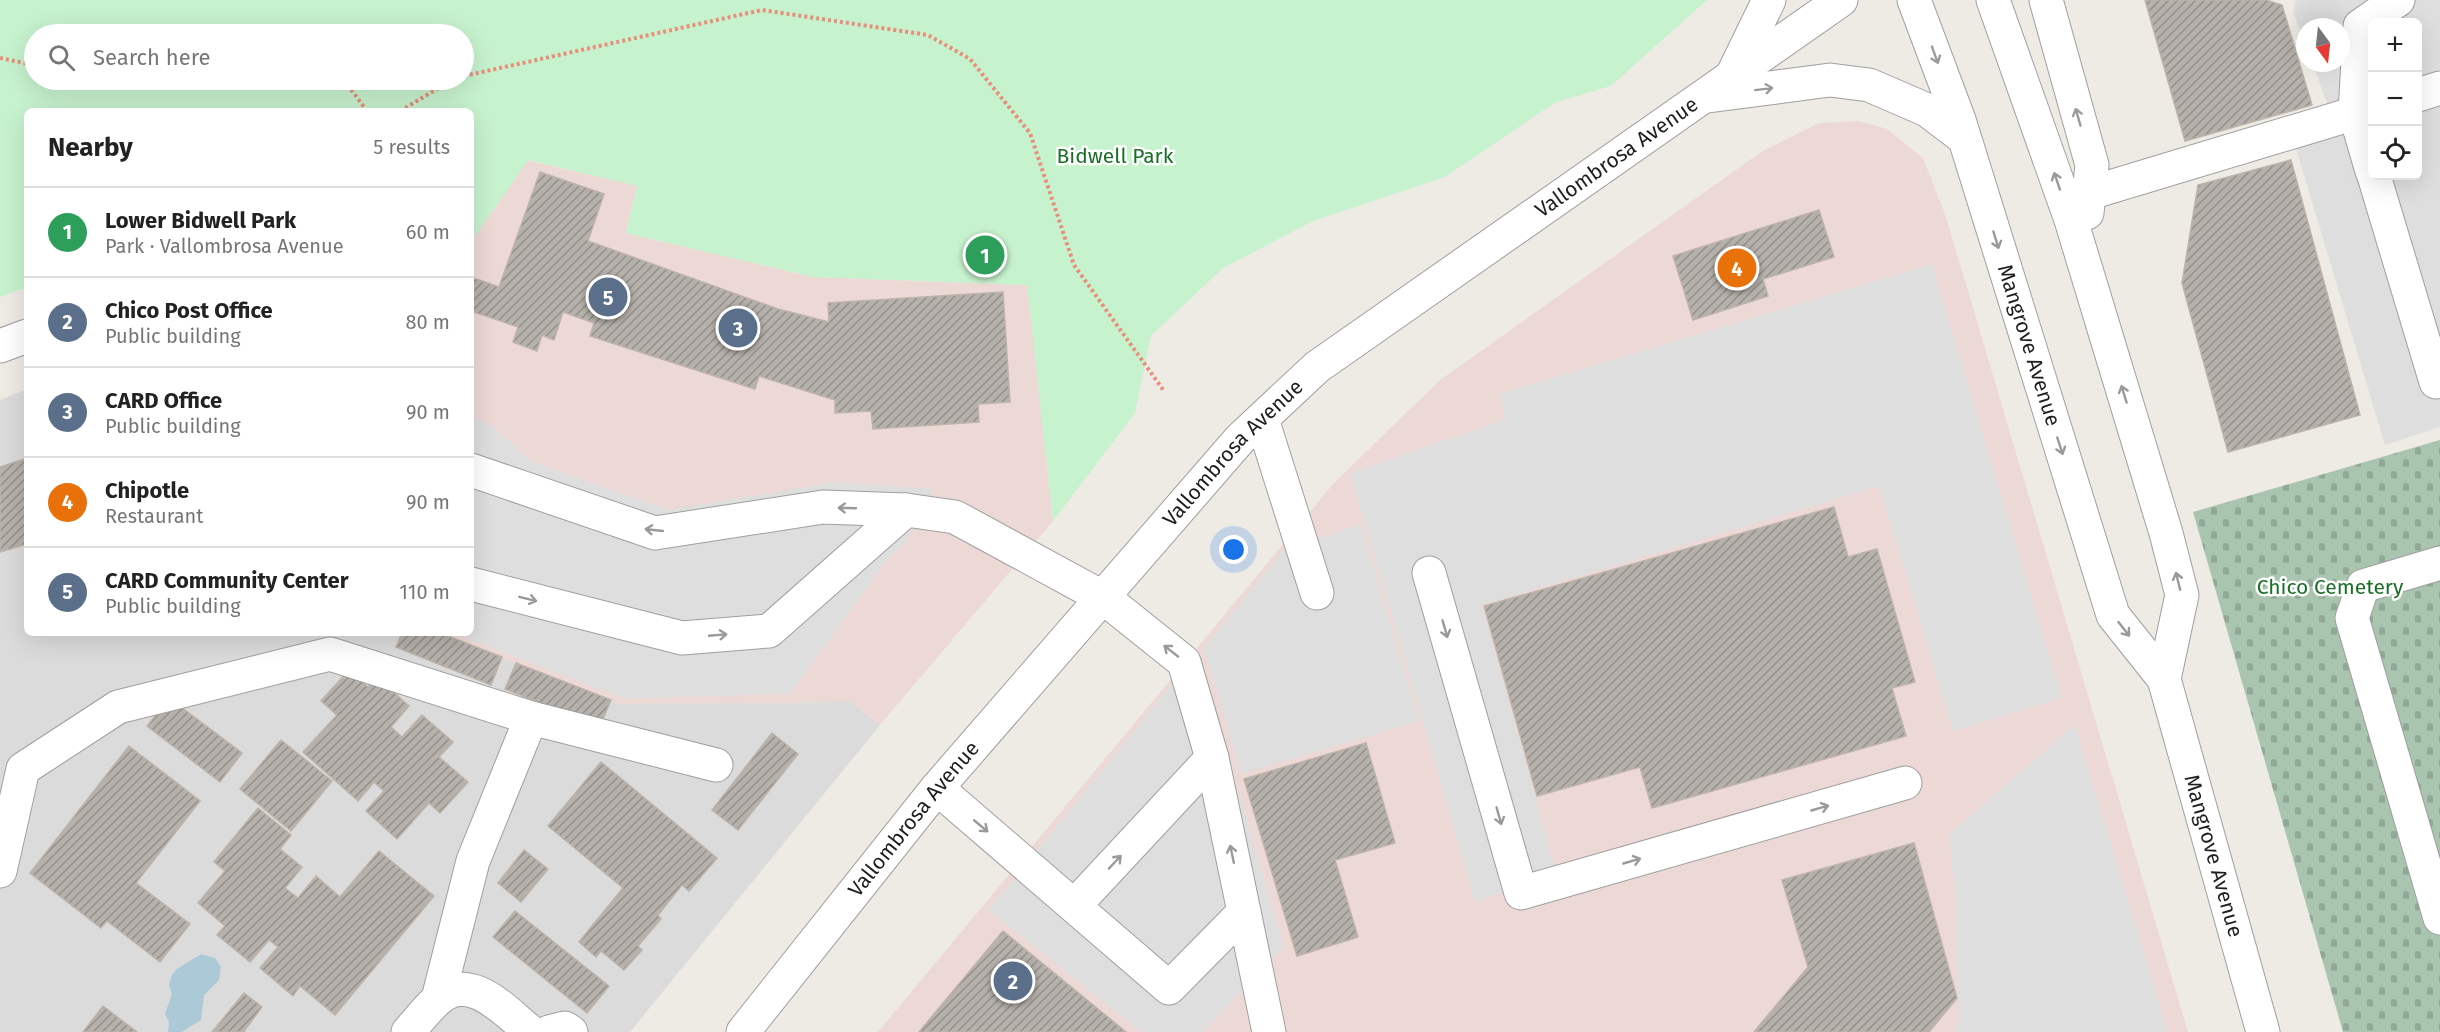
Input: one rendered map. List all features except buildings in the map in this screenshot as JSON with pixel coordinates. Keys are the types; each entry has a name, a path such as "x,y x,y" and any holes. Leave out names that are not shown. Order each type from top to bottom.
{"street":[{"path":"1732,76 1769,0"},
{"name":"Vallombrosa Avenue","path":"744,1032 937,788 1240,439 1317,367 1438,280 1706,96 1841,0"},
{"name":"Mangrove Avenue","path":"1914,0 1964,138 2113,615 2164,679 2263,1032"},
{"name":"Mangrove Avenue","path":"1993,0 2082,257 2166,533 2182,595 2164,679"},
{"path":"2046,0 2092,165 2082,257"},
{"path":"2368,138 2364,111 2360,26 2398,0"},
{"path":"1706,96 1830,80 1869,84 1927,110 1964,138"},
{"path":"2422,94 2440,88"},
{"path":"2090,193 2364,111"},
{"path":"2375,180 2436,382 2440,381"},
{"path":"0,346 24,337"},
{"path":"1262,419 1317,593"},
{"path":"474,471 654,533 823,507 906,510 955,517 1104,598 1184,662 1212,758 1269,1032"},
{"path":"474,586 682,638 770,631 906,510"},
{"path":"2440,562 2364,586 2352,618 2440,918"},
{"path":"1429,573 1521,893 1905,783"},
{"path":"0,871 23,769 118,707 330,654 531,718 716,765"},
{"path":"438,999 473,861 531,718"},
{"path":"1075,905 1212,758"},
{"path":"937,788 1169,988 1244,912"},
{"path":"408,1032 438,999 458,988 478,991 531,1032"},
{"path":"549,1032 566,1028 571,1032"}],"path":[{"path":"474,74 762,10 928,35 970,58 1030,133 1074,265 1164,391"},
{"path":"0,58 24,63"},
{"path":"351,90 365,108"},
{"path":"405,108 435,90"}],"shaded area":[{"path":"2296,0 2440,0 2440,427 2385,445 2289,125 2329,108 2315,72 2350,72 2350,18 2296,18 2296,20 2293,12"},
{"path":"1859,121 1887,129 1923,158 1946,217 2188,1032 878,1032 1333,484 1440,380 1761,152 1819,123"},
{"path":"527,160 637,186 626,233 813,277 1028,285 1053,521 880,725 851,702 619,704 448,636 474,636 474,238"},
{"path":"1932,264 2062,698 1953,731 1879,486 1482,605 1557,876 1475,901 1350,473 1506,419 1499,394"},
{"path":"24,390 24,636 448,636 619,704 851,702 880,725 630,1032 0,1032 0,400"},
{"path":"474,417 491,425 532,462 669,510 836,482 933,489 904,544 887,560 790,694 624,698 461,636 474,636"},
{"path":"1361,524 1419,721 1241,774 1204,648 1282,552"},
{"path":"1198,652 1284,947 1203,1032 1141,1032 989,910"},
{"path":"2075,725 2168,1032 1955,1032 1959,1018 1955,894 1949,834"}],"green space":[{"name":"Bidwell Park","path":"0,0 1707,0 1611,86 1556,102 1445,177 1313,221 1223,268 1151,336 1135,413 1053,521 1027,285 813,277 626,233 637,186 528,160 474,238 474,108 24,108 24,288 0,297"},
{"name":"Chico Cemetery","path":"2440,440 2440,1032 2343,1032 2193,512"}],"water":[{"path":"201,954 215,958 221,967 219,980 204,995 201,1020 182,1032 168,1032 169,1022 165,1014 172,994 169,985 172,975 177,969"}],"place":[{"name":"Lower Bidwell Park","path":"985,255"},
{"name":"Chipotle","path":"1737,268"},
{"name":"CARD Community Center","path":"608,297"},
{"name":"CARD Office","path":"738,328"},
{"name":"Chico Post Office","path":"1013,981"}]}
